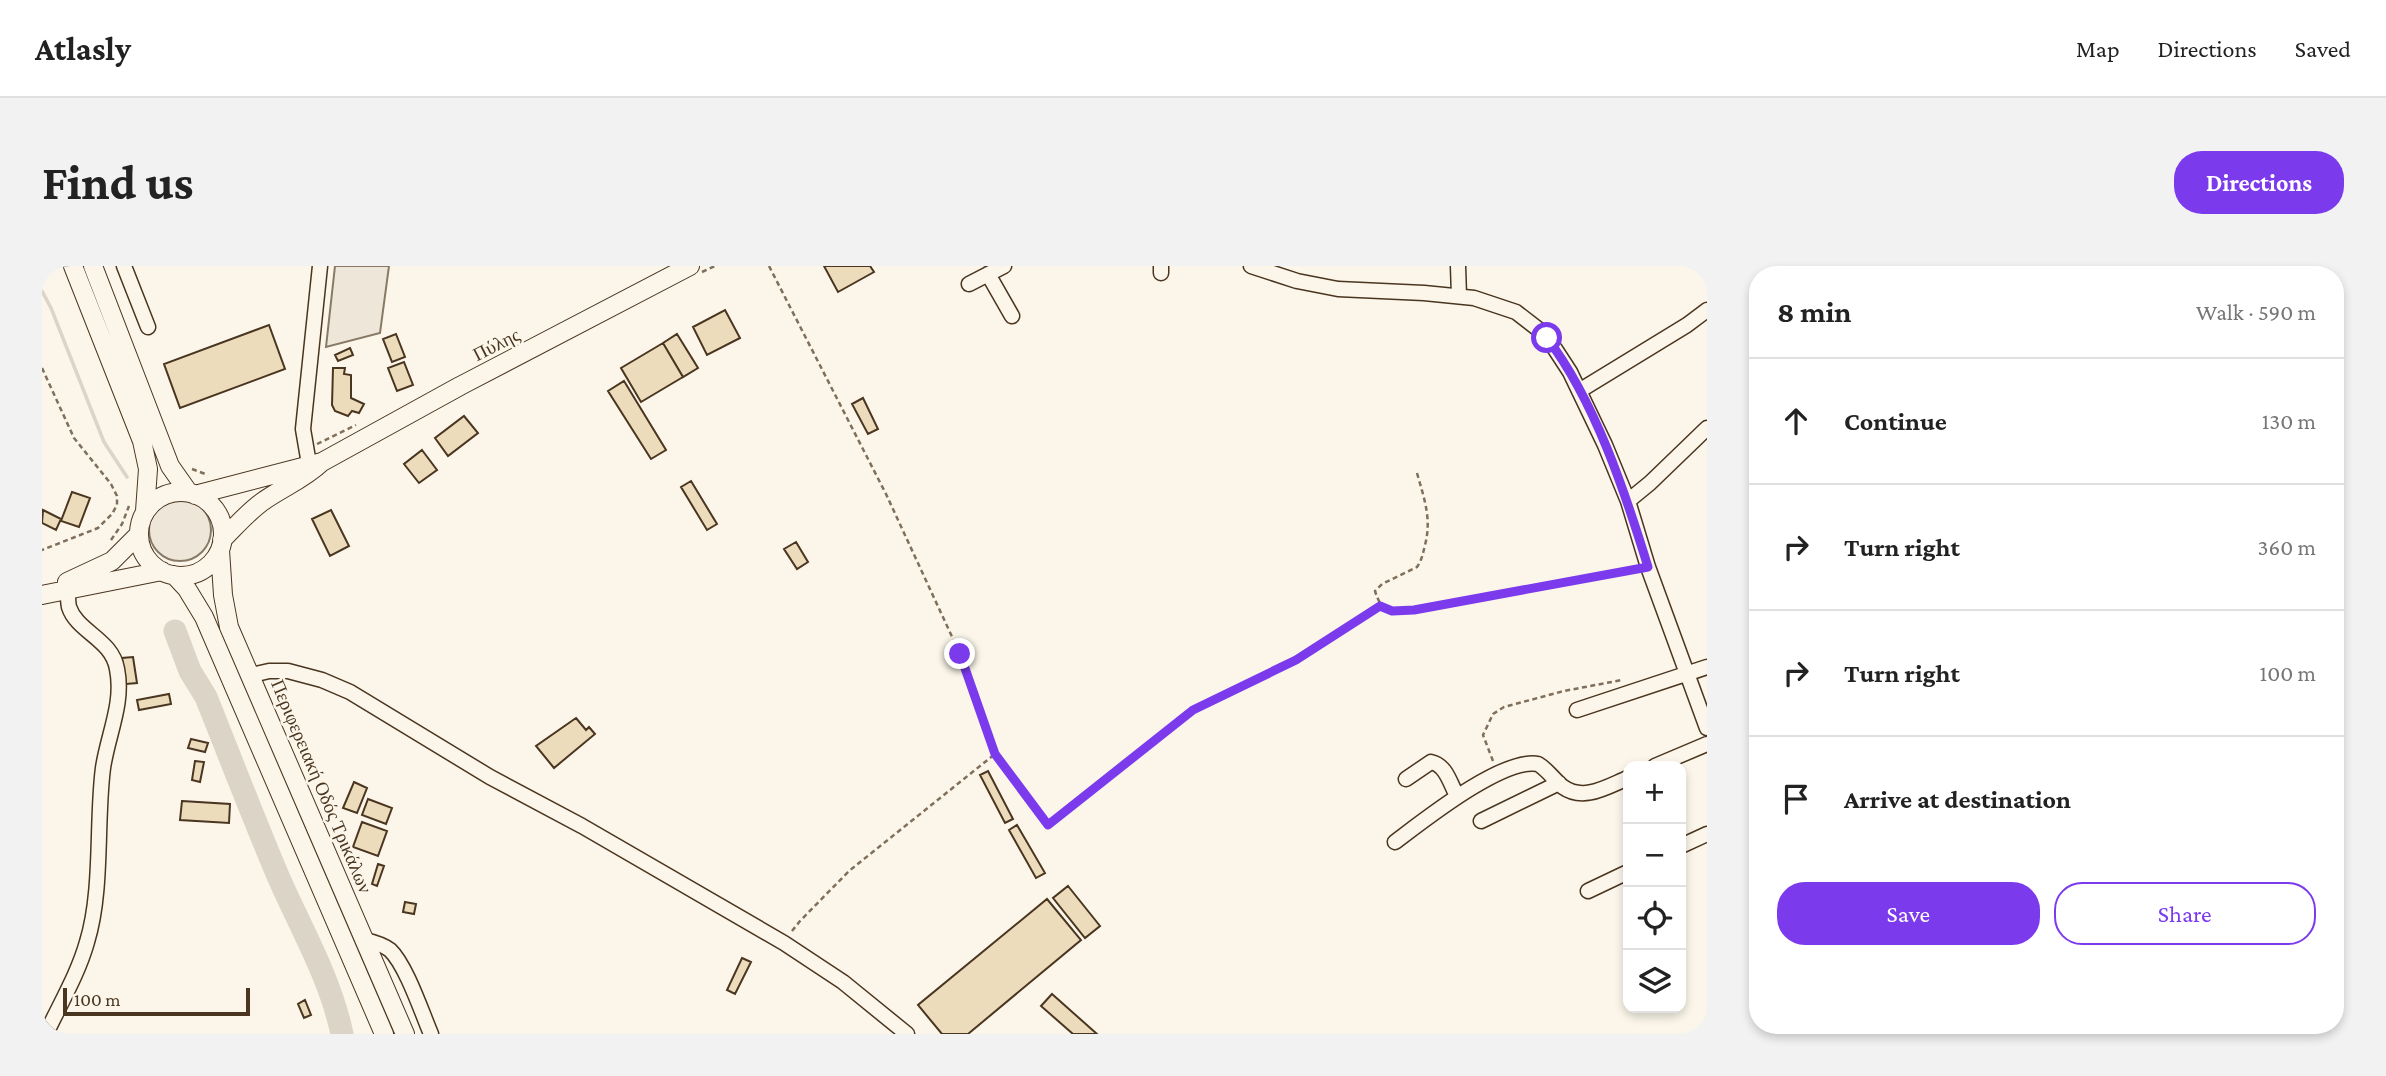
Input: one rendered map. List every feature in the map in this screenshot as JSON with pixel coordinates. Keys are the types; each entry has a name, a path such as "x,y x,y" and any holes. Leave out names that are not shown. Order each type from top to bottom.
{"main road":[{"path":"42,595 112,561 139,534 145,512 148,468 142,441 73,266"},
{"path":"93,266 170,466 192,494"},
{"name":"Πύλης","path":"312,459 460,386 690,266"},
{"path":"192,494 312,459"},
{"path":"42,595 68,592 123,577 168,573 188,575 202,570 212,562 221,545 246,515 307,477 312,459"},
{"path":"145,512 153,502 164,496 176,492 192,494 208,502 217,513 222,526 221,545"},
{"path":"139,534 145,556 168,573 197,603 384,1034"},
{"name":"Περιφερειακή Οδός Τρικάλων","path":"221,545 220,574 227,621 405,1034"}],"street":[{"path":"124,266 148,327"},
{"path":"312,459 303,429 320,266"},
{"path":"969,284 1004,266"},
{"path":"1251,266 1297,281 1338,289 1459,296 1508,308 1530,321 1563,360 1605,445 1628,500 1648,567 1707,728"},
{"path":"1458,266 1459,296"},
{"path":"988,274 1012,316"},
{"path":"1578,391 1707,310"},
{"path":"1628,500 1650,483 1707,428"},
{"path":"46,1034 82,956 90,929 102,779 109,736 120,697 117,664 111,651 75,618 69,609 68,592"},
{"path":"1577,710 1707,667"},
{"path":"252,675 288,671 341,688 490,777 582,826 784,943 843,982 907,1034"},
{"path":"1667,761 1707,744"},
{"path":"1406,779 1431,762 1437,763 1442,767 1457,796"},
{"path":"1395,842 1457,796 1500,773 1531,762 1545,768 1565,789 1577,793 1587,793 1623,780"},
{"path":"1481,821 1559,783"},
{"path":"1686,844 1707,834"},
{"path":"1588,891 1623,874"},
{"path":"365,940 390,951 400,963 431,1034"}],"path":[{"path":"768,266 887,494 960,654 995,754 1048,825 1193,710 1296,660 1380,606"},
{"path":"42,368 74,438 111,484 117,496 117,505 98,528 42,550"},
{"path":"312,459 365,420"},
{"path":"188,466 201,474 217,476"},
{"path":"1418,473 1429,524 1421,562 1413,570 1375,591 1380,606 1392,611 1414,610 1648,567"},
{"path":"108,544 125,517 131,497"},
{"path":"1500,773 1486,748 1483,735 1493,714 1504,707 1545,696 1633,679"},
{"path":"784,943 800,920 849,871 995,754"}],"shaded area":[{"path":"335,266 389,266 380,333 326,347"},
{"path":"174,499 186,499 202,508 209,518 209,542 202,552 186,561 174,561 163,556 154,547 149,536 149,524 154,513 163,504"}],"building":[{"path":"824,266 870,266 874,272 838,292"},
{"path":"725,310 740,338 707,355 693,327"},
{"path":"269,325 285,369 180,408 164,364"},
{"path":"396,334 405,357 392,362 383,339"},
{"path":"677,334 698,368 683,377 663,343"},
{"path":"663,343 683,377 641,402 621,368"},
{"path":"350,348 353,355 338,361 335,355"},
{"path":"404,362 413,385 397,391 388,368"},
{"path":"333,368 345,368 344,374 351,375 351,398 364,404 359,413 352,411 348,416 335,411 332,405"},
{"path":"624,381 666,450 651,459 608,391"},
{"path":"863,398 878,429 868,434 852,404"},
{"path":"464,416 478,433 448,456 435,438"},
{"path":"422,450 437,470 419,483 404,464"},
{"path":"691,481 717,524 707,530 681,487"},
{"path":"72,492 90,498 79,527 61,521"},
{"path":"43,510 61,519 56,530 42,523"},
{"path":"331,510 349,546 330,556 312,519"},
{"path":"796,542 808,562 797,569 784,549"},
{"path":"133,657 137,683 126,684 122,658"},
{"path":"169,694 171,704 139,710 137,700"},
{"path":"576,718 586,730 589,727 595,734 554,768 536,746"},
{"path":"191,739 208,743 205,752 188,748"},
{"path":"195,761 204,762 200,782 192,780"},
{"path":"988,771 1013,819 1005,823 980,775"},
{"path":"354,782 367,788 357,813 343,808"},
{"path":"368,799 392,808 386,824 362,815"},
{"path":"182,801 230,804 229,823 180,820"},
{"path":"362,822 387,831 378,856 353,847"},
{"path":"1017,825 1045,873 1036,878 1009,830"},
{"path":"378,864 384,866 377,886 372,884"},
{"path":"1068,886 1100,926 1085,938 1053,898"},
{"path":"1047,899 1081,940 968,1034 942,1034 918,1005"},
{"path":"405,902 416,904 414,914 403,912"},
{"path":"742,958 751,962 735,994 727,990"},
{"path":"1052,994 1097,1034 1073,1034 1041,1006"},
{"path":"305,1000 311,1015 304,1018 298,1004"}],"waterway":[{"path":"42,291 104,442 127,477"},
{"path":"175,631 190,671 206,697 278,876 323,973 342,1034"}],"route":[{"path":"960,654 995,754 1048,825 1193,710 1296,660 1380,606 1384,610 1392,611 1414,610 1648,567 1628,500 1605,445 1570,372 1547,338"}]}
